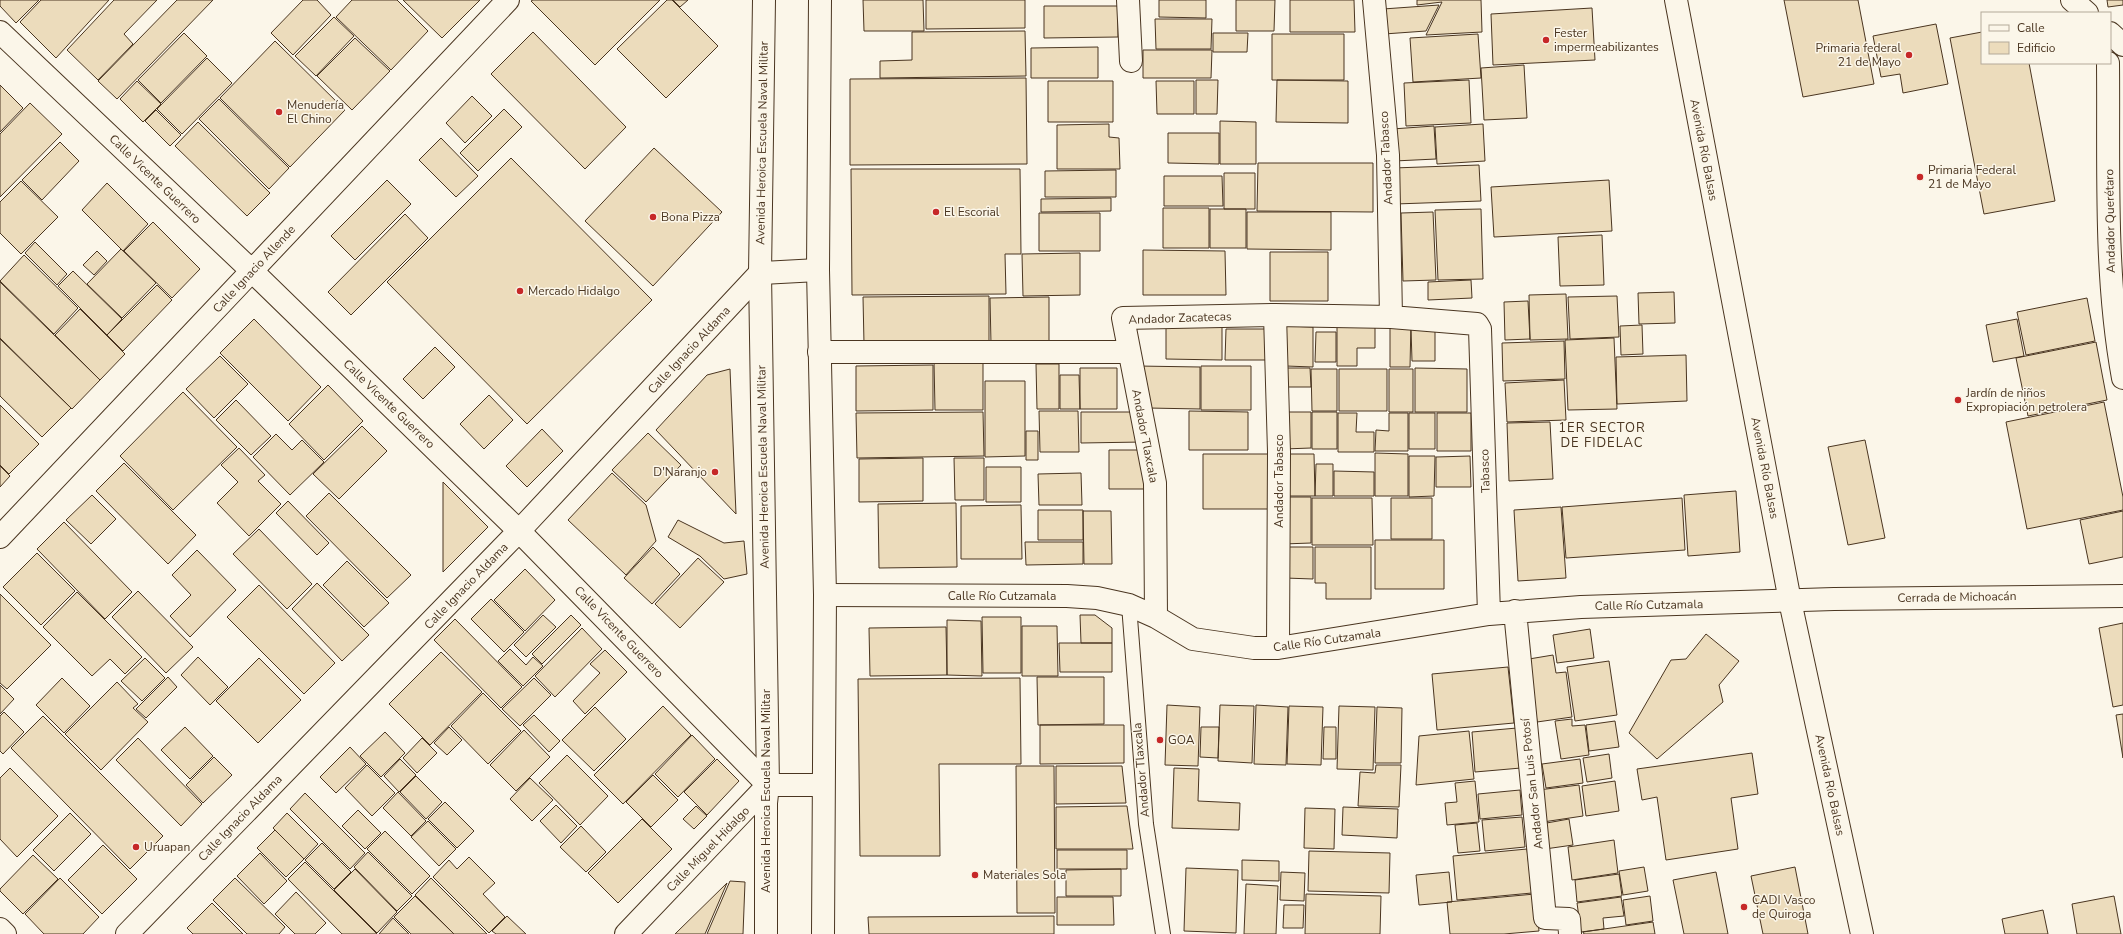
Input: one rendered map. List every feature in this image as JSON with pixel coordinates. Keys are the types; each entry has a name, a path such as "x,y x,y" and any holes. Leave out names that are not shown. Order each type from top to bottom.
{"street":[{"name":"Calle Ignacio Allende","path":"0,537 508,0"},
{"name":"Avenida Heroica Escuela Naval Militar","path":"764,0 760,274 768,785 766,803 766,934"},
{"path":"820,0 818,270 825,595 823,934"},
{"path":"1128,0 1131,61"},
{"name":"Andador Tabasco","path":"1374,0 1388,155 1391,317"},
{"name":"Avenida Río Balsas","path":"1676,0 1790,601 1862,934"},
{"path":"2072,0 2086,12"},
{"name":"Calle Vicente Guerrero","path":"0,32 252,271 519,531 768,785"},
{"path":"2111,34 2123,45"},
{"name":"Andador Querétaro","path":"2108,64 2117,280 2117,344 2123,378"},
{"path":"760,274 818,270"},
{"name":"Calle Ignacio Aldama","path":"127,934 519,531 760,274"},
{"name":"Andador Tabasco","path":"1275,315 1279,452 1278,648"},
{"name":"Andador Zacatecas","path":"1129,352 1123,318 1275,315 1391,317 1472,323 1477,324 1480,328"},
{"name":"Tabasco","path":"1480,328 1489,614"},
{"path":"819,352 1129,352"},
{"name":"Andador Tlaxcala","path":"1129,352 1155,483 1156,617"},
{"name":"Calle Río Cutzamala","path":"825,595 1067,596 1096,598 1129,605 1156,617 1192,639 1254,648 1278,648 1489,614 1580,607 1790,601"},
{"name":"Cerrada de Michoacán","path":"1790,601 1834,599 2123,596"},
{"name":"Andador San Luis Potosí","path":"1515,612 1545,918 1569,919 1570,934"},
{"path":"768,785 823,785"},
{"name":"Calle Miguel Hidalgo","path":"626,934 768,785"},
{"path":"0,929 5,934"}],"lane":[{"name":"Andador Tlaxcala","path":"1129,605 1146,824 1163,934"}],"building":[{"path":"0,0 39,0 16,23 0,6"},
{"path":"41,0 109,0 56,58 20,22"},
{"path":"114,0 157,0 124,34 133,44 98,80 67,50"},
{"path":"177,0 213,0 117,99 98,81"},
{"path":"303,0 317,0 331,15 293,55 271,33"},
{"path":"352,0 397,0 428,31 391,70 336,17"},
{"path":"403,0 480,0 442,38"},
{"path":"660,0 595,65 531,1"},
{"path":"667,0 672,0 718,46 666,98 617,49"},
{"path":"673,0 688,0 680,7"},
{"path":"863,0 923,0 924,31 864,31"},
{"path":"926,0 1025,0 1025,28 926,29"},
{"path":"1159,0 1206,0 1206,18 1159,17"},
{"path":"1236,0 1275,0 1274,31 1236,31"},
{"path":"1290,0 1354,0 1355,32 1290,32"},
{"path":"1417,0 1481,0 1482,32 1426,35 1442,2 1417,5"},
{"path":"1784,0 1858,0 1874,84 1803,97"},
{"path":"2107,0 2123,0 2123,5 2108,7"},
{"path":"1439,5 1426,31 1384,34 1383,9"},
{"path":"1044,6 1118,6 1118,37 1044,38"},
{"path":"1592,8 1595,60 1493,65 1491,14"},
{"path":"334,17 354,36 316,76 295,56"},
{"path":"1155,19 1212,19 1211,49 1156,49"},
{"name":"Primaria federal 21 de Mayo","path":"1936,24 1948,84 1903,93 1900,74 1881,77 1873,36"},
{"path":"1025,31 1026,76 880,78 880,61 912,60 912,32"},
{"path":"533,32 626,127 585,169 491,74"},
{"path":"1981,32 1981,64 2029,64 2055,201 1984,214 1950,38"},
{"path":"184,33 207,56 161,103 138,80"},
{"path":"1213,33 1248,33 1247,52 1213,52"},
{"path":"1272,34 1344,34 1344,80 1272,80"},
{"path":"1478,34 1481,78 1413,82 1410,38"},
{"path":"355,38 390,71 352,110 317,76"},
{"path":"275,41 345,110 290,167 220,98"},
{"path":"1098,47 1098,78 1031,78 1031,48"},
{"path":"1143,50 1212,50 1211,78 1143,78"},
{"path":"207,58 232,83 182,134 157,109"},
{"path":"1524,65 1527,118 1484,120 1481,68"},
{"path":"1026,78 1027,164 850,165 850,79"},
{"path":"1196,80 1218,80 1217,114 1196,114"},
{"path":"1277,80 1348,81 1348,123 1276,122"},
{"path":"1469,80 1471,123 1406,126 1404,83"},
{"path":"137,81 161,104 143,122 120,99"},
{"path":"1048,81 1113,81 1113,122 1048,122"},
{"path":"1156,81 1194,81 1194,114 1157,114"},
{"path":"0,85 23,108 0,132"},
{"path":"472,96 492,116 465,143 446,123"},
{"path":"219,99 289,168 269,189 199,119"},
{"path":"30,103 62,134 0,197 0,134"},
{"path":"504,109 522,127 478,171 460,153"},
{"path":"156,110 181,135 170,146 145,121"},
{"path":"1220,121 1256,122 1256,164 1220,164"},
{"path":"198,122 270,193 247,216 175,146"},
{"path":"1109,124 1109,137 1119,138 1120,169 1057,169 1057,125"},
{"path":"1483,124 1485,161 1437,164 1435,127"},
{"path":"1434,126 1436,159 1394,161 1392,129"},
{"path":"1168,133 1219,133 1219,164 1168,163"},
{"path":"441,138 478,176 456,197 419,160"},
{"path":"60,142 79,161 42,200 22,180"},
{"name":"Bona Pizza","path":"654,148 722,212 653,286 585,221"},
{"name":"Mercado Hidalgo","path":"511,158 652,300 527,424 387,282"},
{"path":"1258,163 1373,163 1373,212 1257,211"},
{"path":"1479,165 1481,201 1395,204 1393,168"},
{"name":"El Escorial","path":"851,169 1020,169 1021,254 1005,254 1006,294 852,295"},
{"path":"1116,170 1116,197 1045,197 1045,171"},
{"path":"1224,173 1255,173 1255,209 1224,209"},
{"path":"1164,176 1222,176 1223,206 1164,206"},
{"path":"387,180 411,204 355,260 331,236"},
{"path":"1609,180 1612,231 1494,237 1491,187"},
{"path":"21,181 58,217 21,254 0,233 0,202"},
{"path":"107,183 148,224 123,251 82,210"},
{"path":"1111,198 1111,211 1041,212 1041,199"},
{"path":"1163,208 1209,208 1209,248 1163,248"},
{"path":"1210,209 1246,209 1246,248 1210,248"},
{"path":"1481,209 1483,279 1438,280 1435,210"},
{"path":"1247,212 1331,212 1331,250 1247,249"},
{"path":"1433,212 1436,280 1403,281 1401,213"},
{"path":"1039,213 1100,213 1100,251 1039,251"},
{"path":"405,214 428,238 351,315 328,292"},
{"path":"153,222 200,269 172,298 124,251"},
{"path":"1602,235 1604,285 1560,286 1558,237"},
{"path":"35,242 67,274 57,285 25,253"},
{"path":"121,249 156,283 122,318 87,284"},
{"path":"1143,250 1225,251 1226,295 1143,295"},
{"path":"97,251 107,261 94,275 83,265"},
{"path":"1270,252 1328,252 1328,301 1270,301"},
{"path":"1080,253 1080,295 1023,296 1022,254"},
{"path":"24,255 78,308 54,334 0,281"},
{"path":"73,271 122,319 107,335 58,286"},
{"path":"1471,280 1472,298 1428,300 1428,282"},
{"path":"0,282 100,380 72,409 0,338"},
{"path":"157,285 172,300 123,351 107,335"},
{"path":"1674,292 1675,323 1639,324 1638,293"},
{"path":"1566,294 1568,339 1530,340 1529,295"},
{"path":"989,296 989,344 864,344 863,297"},
{"path":"1617,296 1619,337 1570,339 1568,297"},
{"path":"1049,297 1049,343 991,344 990,298"},
{"path":"2087,298 2095,341 2026,355 2017,312"},
{"path":"1528,301 1530,339 1505,340 1504,302"},
{"path":"80,309 125,354 100,380 55,335"},
{"path":"1337,317 1375,318 1375,348 1357,348 1357,366 1337,366"},
{"path":"254,319 321,387 288,421 220,353"},
{"path":"2017,319 2024,356 1993,362 1986,325"},
{"path":"1390,322 1411,322 1410,367 1390,367"},
{"path":"1166,323 1222,324 1222,360 1166,359"},
{"path":"1642,325 1643,354 1621,355 1620,326"},
{"path":"1286,326 1313,327 1313,367 1286,366"},
{"path":"1226,329 1266,329 1266,360 1225,360"},
{"path":"1411,329 1435,329 1435,361 1412,361"},
{"path":"1316,332 1336,332 1336,362 1315,362"},
{"path":"1614,338 1617,409 1568,410 1565,340"},
{"path":"0,339 71,408 42,437 0,396"},
{"path":"1564,341 1565,379 1503,381 1502,343"},
{"path":"2096,342 2107,400 2028,416 2016,358"},
{"path":"435,347 455,367 423,399 403,379"},
{"path":"1686,355 1687,401 1617,404 1616,357"},
{"path":"220,356 248,384 214,418 186,389"},
{"path":"934,362 983,362 983,410 935,410"},
{"path":"1036,364 1059,364 1059,409 1037,409"},
{"path":"933,365 933,410 856,411 856,366"},
{"path":"1138,366 1200,367 1200,409 1148,408"},
{"path":"1201,366 1251,366 1251,410 1201,410"},
{"path":"1080,368 1117,368 1117,409 1080,409"},
{"path":"1286,368 1310,368 1311,387 1285,387"},
{"path":"1415,368 1467,369 1467,412 1415,412"},
{"name":"D'Naranjo","path":"730,369 736,514 656,430 707,375"},
{"path":"1311,369 1337,369 1337,411 1312,411"},
{"path":"1339,369 1387,369 1387,411 1339,411"},
{"path":"1389,369 1413,369 1413,412 1389,412"},
{"path":"1060,375 1079,375 1080,409 1060,409"},
{"path":"1564,380 1566,420 1507,422 1505,383"},
{"path":"985,381 1025,381 1025,456 985,457"},
{"path":"328,385 363,421 324,460 289,424"},
{"path":"183,392 237,447 173,510 120,456"},
{"path":"489,395 513,420 484,449 460,424"},
{"path":"236,400 271,436 251,455 216,420"},
{"path":"2104,402 2123,497 2123,510 2027,529 2006,422"},
{"path":"0,405 39,444 9,474 0,465"},
{"path":"1039,411 1078,411 1079,452 1040,452"},
{"path":"1189,411 1248,412 1248,450 1189,450"},
{"path":"983,412 984,456 857,458 856,413"},
{"path":"1081,412 1133,412 1143,442 1081,443"},
{"path":"1284,412 1311,412 1311,448 1284,449"},
{"path":"1312,412 1337,412 1337,449 1312,449"},
{"path":"1338,413 1357,413 1356,432 1374,432 1374,452 1338,452"},
{"path":"1389,413 1408,413 1408,451 1375,451 1376,430 1389,431"},
{"path":"1409,413 1435,413 1435,449 1409,449"},
{"path":"1437,413 1471,413 1471,451 1437,451"},
{"path":"1550,422 1553,479 1509,481 1507,423"},
{"path":"362,426 387,451 339,499 313,474"},
{"path":"542,429 563,451 527,487 506,466"},
{"path":"1026,431 1038,431 1038,460 1026,460"},
{"path":"648,433 681,465 646,502 612,470"},
{"path":"276,434 292,450 302,440 324,462 290,495 253,457"},
{"path":"1865,440 1885,538 1848,545 1828,447"},
{"path":"239,448 265,475 258,481 281,504 249,536 217,503 238,482 221,465"},
{"path":"1109,450 1145,450 1145,489 1109,489"},
{"path":"1375,453 1408,454 1408,496 1375,496"},
{"path":"1203,454 1271,454 1271,509 1203,509"},
{"path":"1283,454 1314,454 1315,496 1283,496"},
{"path":"1409,456 1435,456 1434,496 1409,497"},
{"path":"1470,456 1471,487 1436,487 1436,457"},
{"path":"923,458 923,501 859,502 859,459"},
{"path":"954,458 984,458 984,500 955,500"},
{"path":"124,463 196,535 168,564 96,491"},
{"path":"1316,464 1333,464 1333,496 1315,496"},
{"path":"0,466 10,476 0,487"},
{"path":"986,467 1021,467 1021,502 986,502"},
{"path":"1334,471 1374,472 1374,496 1334,496"},
{"path":"612,473 646,505 656,541 626,575 568,520"},
{"path":"1081,473 1082,505 1039,505 1038,474"},
{"path":"443,482 488,527 443,572"},
{"path":"1736,491 1740,552 1688,556 1684,495"},
{"path":"329,493 411,575 387,598 306,516"},
{"path":"92,495 116,519 91,544 66,520"},
{"path":"1283,497 1311,497 1311,543 1283,544"},
{"path":"1312,498 1372,498 1373,545 1312,545"},
{"path":"1391,498 1432,498 1432,539 1391,539"},
{"path":"1682,498 1685,550 1566,558 1562,507"},
{"path":"288,501 329,543 317,555 276,513"},
{"path":"956,503 957,567 879,568 878,504"},
{"path":"1021,505 1022,559 961,559 961,506"},
{"path":"1561,507 1566,578 1518,581 1514,510"},
{"path":"1038,510 1083,510 1083,540 1038,540"},
{"path":"1083,511 1111,511 1112,564 1084,564"},
{"path":"2123,511 2123,557 2089,564 2080,520"},
{"path":"678,520 724,543 744,541 747,574 724,579 700,556 668,537"},
{"path":"64,522 132,592 105,619 37,549"},
{"path":"259,529 312,584 287,609 233,554"},
{"path":"1375,540 1444,540 1444,589 1375,589"},
{"path":"1025,542 1083,542 1083,564 1026,565"},
{"path":"653,547 680,574 652,604 624,578"},
{"path":"1285,547 1313,547 1313,579 1285,578"},
{"path":"1315,547 1371,547 1371,599 1326,599 1326,583 1315,583"},
{"path":"197,550 236,590 190,637 170,616 191,595 172,575"},
{"path":"37,553 75,591 41,625 3,587"},
{"path":"698,558 724,582 680,628 655,604"},
{"path":"347,561 389,603 364,627 323,585"},
{"path":"525,569 555,600 525,631 494,600"},
{"path":"317,583 369,635 342,661 292,609"},
{"path":"259,585 335,663 304,694 227,617"},
{"path":"138,591 193,647 166,673 112,617"},
{"path":"77,592 142,657 125,674 110,659 92,676 43,627"},
{"path":"0,594 51,645 7,689 0,683"},
{"path":"491,599 524,632 504,652 471,619"},
{"path":"543,615 556,627 526,657 514,645"},
{"path":"571,615 581,625 542,664 532,654"},
{"path":"1080,615 1095,615 1112,628 1112,643 1081,643"},
{"path":"982,617 1021,617 1021,673 983,673"},
{"path":"455,619 522,687 501,708 434,640"},
{"path":"947,620 981,621 982,676 947,675"},
{"path":"2123,623 2123,705 2113,707 2099,628"},
{"path":"1022,626 1057,626 1058,676 1022,676"},
{"path":"946,627 947,675 870,676 869,628"},
{"path":"582,628 602,649 555,697 535,676"},
{"path":"1590,629 1594,658 1557,663 1553,635"},
{"path":"1706,634 1739,661 1719,685 1723,702 1657,759 1629,733 1671,660 1686,659"},
{"path":"1059,643 1112,643 1112,672 1060,672"},
{"path":"510,649 526,665 533,657 543,666 523,686 498,661"},
{"path":"605,650 627,672 585,714 573,701 600,673 590,664"},
{"path":"441,652 482,692 430,745 389,704"},
{"path":"1553,655 1556,673 1566,672 1572,717 1537,722 1529,659"},
{"path":"198,657 228,687 210,705 181,675"},
{"path":"145,658 165,678 142,701 121,681"},
{"path":"259,658 301,700 258,743 216,701"},
{"path":"1609,661 1617,715 1575,721 1567,667"},
{"path":"1508,667 1514,723 1437,730 1432,674"},
{"path":"168,677 177,687 146,718 136,709"},
{"path":"1037,677 1104,677 1104,724 1038,725"},
{"path":"62,678 90,706 64,733 36,705"},
{"path":"534,678 551,695 520,726 502,709"},
{"path":"1020,678 1021,764 939,764 940,856 860,856 858,679"},
{"path":"117,682 138,704 133,708 148,722 101,770 65,734"},
{"path":"0,685 14,699 0,714"},
{"path":"483,693 521,731 488,764 451,726"},
{"path":"1167,705 1200,707 1198,766 1165,765"},
{"path":"1220,705 1254,706 1252,763 1218,761"},
{"path":"1256,705 1288,707 1286,765 1254,764"},
{"path":"663,706 691,735 623,804 594,775"},
{"path":"1289,706 1323,707 1321,765 1287,764"},
{"path":"1339,706 1375,707 1373,770 1337,769"},
{"path":"595,707 626,739 594,771 562,740"},
{"path":"1377,707 1402,708 1401,763 1375,763"},
{"path":"4,712 24,732 3,754 0,751 0,716"},
{"path":"2123,714 2123,758 2116,715"},
{"path":"534,715 560,741 549,752 523,725"},
{"path":"43,716 163,836 130,869 11,748"},
{"path":"1572,719 1572,726 1585,725 1589,755 1561,759 1555,721"},
{"path":"1615,721 1619,747 1589,751 1586,725"},
{"path":"1040,725 1124,725 1124,763 1040,764"},
{"path":"185,727 213,756 190,779 161,750"},
{"path":"449,727 462,740 447,755 434,743"},
{"path":"1201,727 1219,727 1218,758 1200,757"},
{"path":"1324,727 1336,727 1336,759 1323,759"},
{"path":"1517,728 1521,768 1475,772 1472,732"},
{"path":"524,730 550,757 516,791 490,765"},
{"path":"1469,731 1474,779 1416,785 1419,736"},
{"path":"385,732 405,753 381,777 360,756"},
{"path":"692,735 715,759 678,797 655,774"},
{"path":"138,738 202,804 181,826 116,760"},
{"path":"422,738 437,753 417,773 403,758"},
{"path":"350,747 366,764 336,793 320,777"},
{"path":"1752,753 1758,794 1731,798 1738,849 1666,860 1657,797 1642,800 1637,769"},
{"path":"1609,754 1612,778 1587,782 1583,758"},
{"path":"567,755 608,796 580,825 539,783"},
{"path":"214,757 232,775 203,803 186,785"},
{"path":"400,759 416,775 399,792 384,776"},
{"path":"717,759 739,781 707,815 684,792"},
{"path":"1580,759 1583,783 1546,788 1542,764"},
{"path":"367,765 395,793 372,816 345,788"},
{"path":"1376,765 1401,765 1399,807 1358,806 1360,772 1375,773"},
{"path":"1016,766 1054,766 1055,913 1017,913"},
{"path":"1056,766 1122,766 1126,803 1056,804"},
{"path":"10,768 58,816 17,857 0,839 0,778"},
{"path":"1174,768 1199,769 1198,801 1240,803 1239,830 1172,828"},
{"path":"653,775 678,800 651,827 626,802"},
{"path":"416,776 442,802 426,819 400,792"},
{"path":"530,778 553,800 532,821 510,799"},
{"path":"1475,781 1479,822 1447,825 1445,803 1457,802 1455,783"},
{"path":"1615,781 1619,811 1586,816 1582,786"},
{"path":"1579,785 1583,816 1543,822 1538,790"},
{"path":"1520,790 1522,815 1480,819 1478,794"},
{"path":"398,792 426,821 411,836 383,808"},
{"path":"305,793 365,853 350,869 290,809"},
{"path":"445,802 474,831 457,848 428,819"},
{"path":"556,805 577,826 561,843 540,821"},
{"path":"696,806 707,816 694,829 683,819"},
{"path":"1127,806 1133,849 1056,849 1056,807"},
{"path":"1343,807 1398,809 1397,838 1342,835"},
{"path":"1305,808 1335,809 1334,849 1304,848"},
{"path":"358,810 381,833 365,849 342,826"},
{"path":"70,813 91,834 54,871 33,850"},
{"path":"287,813 318,844 304,859 273,828"},
{"path":"1522,817 1525,847 1485,851 1482,820"},
{"path":"642,819 672,849 618,903 588,873"},
{"path":"1569,819 1573,845 1545,849 1541,824"},
{"path":"428,821 456,849 439,866 411,837"},
{"path":"1477,823 1480,851 1458,853 1455,825"},
{"path":"581,826 606,852 586,872 560,847"},
{"path":"275,830 304,859 286,877 257,848"},
{"path":"385,831 430,876 412,894 367,849"},
{"path":"1614,840 1618,873 1572,880 1568,847"},
{"path":"322,843 351,872 334,889 305,860"},
{"path":"103,845 137,879 102,914 68,880"},
{"path":"1527,849 1532,893 1457,900 1453,856"},
{"path":"1057,850 1127,850 1127,869 1057,869"},
{"path":"1309,851 1390,853 1389,893 1308,891"},
{"path":"368,852 412,896 397,911 354,867"},
{"path":"260,853 287,881 264,904 237,876"},
{"path":"33,855 58,879 23,914 0,891 0,889"},
{"path":"469,857 495,883 483,894 505,917 489,933 433,877 449,860 457,869"},
{"path":"1242,860 1279,861 1279,881 1242,880"},
{"path":"305,862 377,934 342,934 288,879"},
{"path":"1644,867 1648,891 1623,895 1619,871"},
{"path":"1795,867 1808,934 1763,934 1751,876"},
{"path":"1186,868 1238,870 1236,933 1184,931"},
{"path":"355,869 397,912 377,933 334,890"},
{"path":"1121,869 1121,896 1066,896 1066,870"},
{"path":"1281,872 1305,873 1304,901 1280,900"},
{"path":"1449,872 1452,902 1419,905 1416,875"},
{"path":"1716,872 1728,934 1684,934 1673,880"},
{"path":"1619,874 1622,896 1577,902 1575,880"},
{"path":"60,878 99,917 83,934 44,934 25,914"},
{"path":"235,878 285,927 279,934 247,934 213,900"},
{"path":"431,878 487,934 454,934 415,895"},
{"path":"730,881 745,882 743,934 707,934"},
{"path":"727,883 705,934 675,934"},
{"path":"1246,884 1278,886 1276,934 1244,934"},
{"path":"296,892 326,923 315,934 295,934 275,914"},
{"path":"1306,894 1381,896 1380,934 1305,934"},
{"path":"1535,894 1539,931 1504,934 1450,934 1447,902"},
{"path":"415,896 454,934 411,934 394,917"},
{"path":"1650,896 1653,921 1626,925 1623,900"},
{"path":"2114,896 2121,934 2077,934 2072,904"},
{"path":"1057,897 1113,897 1114,925 1057,925"},
{"path":"1621,897 1624,916 1603,918 1604,929 1581,932 1577,903"},
{"path":"212,903 243,934 193,934 187,928"},
{"path":"1284,905 1304,905 1303,928 1283,928"},
{"path":"2043,910 2048,934 2005,934 2002,919"},
{"path":"507,916 526,934 496,934 492,931"},
{"path":"1054,916 1054,934 869,934 868,917"},
{"path":"393,918 409,934 379,934"},
{"path":"1653,922 1655,934 1584,934 1583,932"}],"place":[{"name":"Fester impermeabilizantes","path":"1546,40"},
{"name":"Primaria federal 21 de Mayo","path":"1909,55"},
{"name":"Menudería El Chino","path":"279,112"},
{"name":"Primaria Federal 21 de Mayo","path":"1920,177"},
{"name":"El Escorial","path":"936,212"},
{"name":"Bona Pizza","path":"653,217"},
{"name":"Mercado Hidalgo","path":"520,291"},
{"name":"Jardín de niños Expropiación petrolera","path":"1958,400"},
{"name":"D'Naranjo","path":"715,472"},
{"name":"GOA","path":"1160,740"},
{"name":"Uruapan","path":"136,847"},
{"name":"Materiales Sola","path":"975,875"},
{"name":"CADI Vasco de Quiroga","path":"1744,907"}],"district":[{"name":"1ER SECTOR DE FIDELAC","path":"1602,434"}]}
